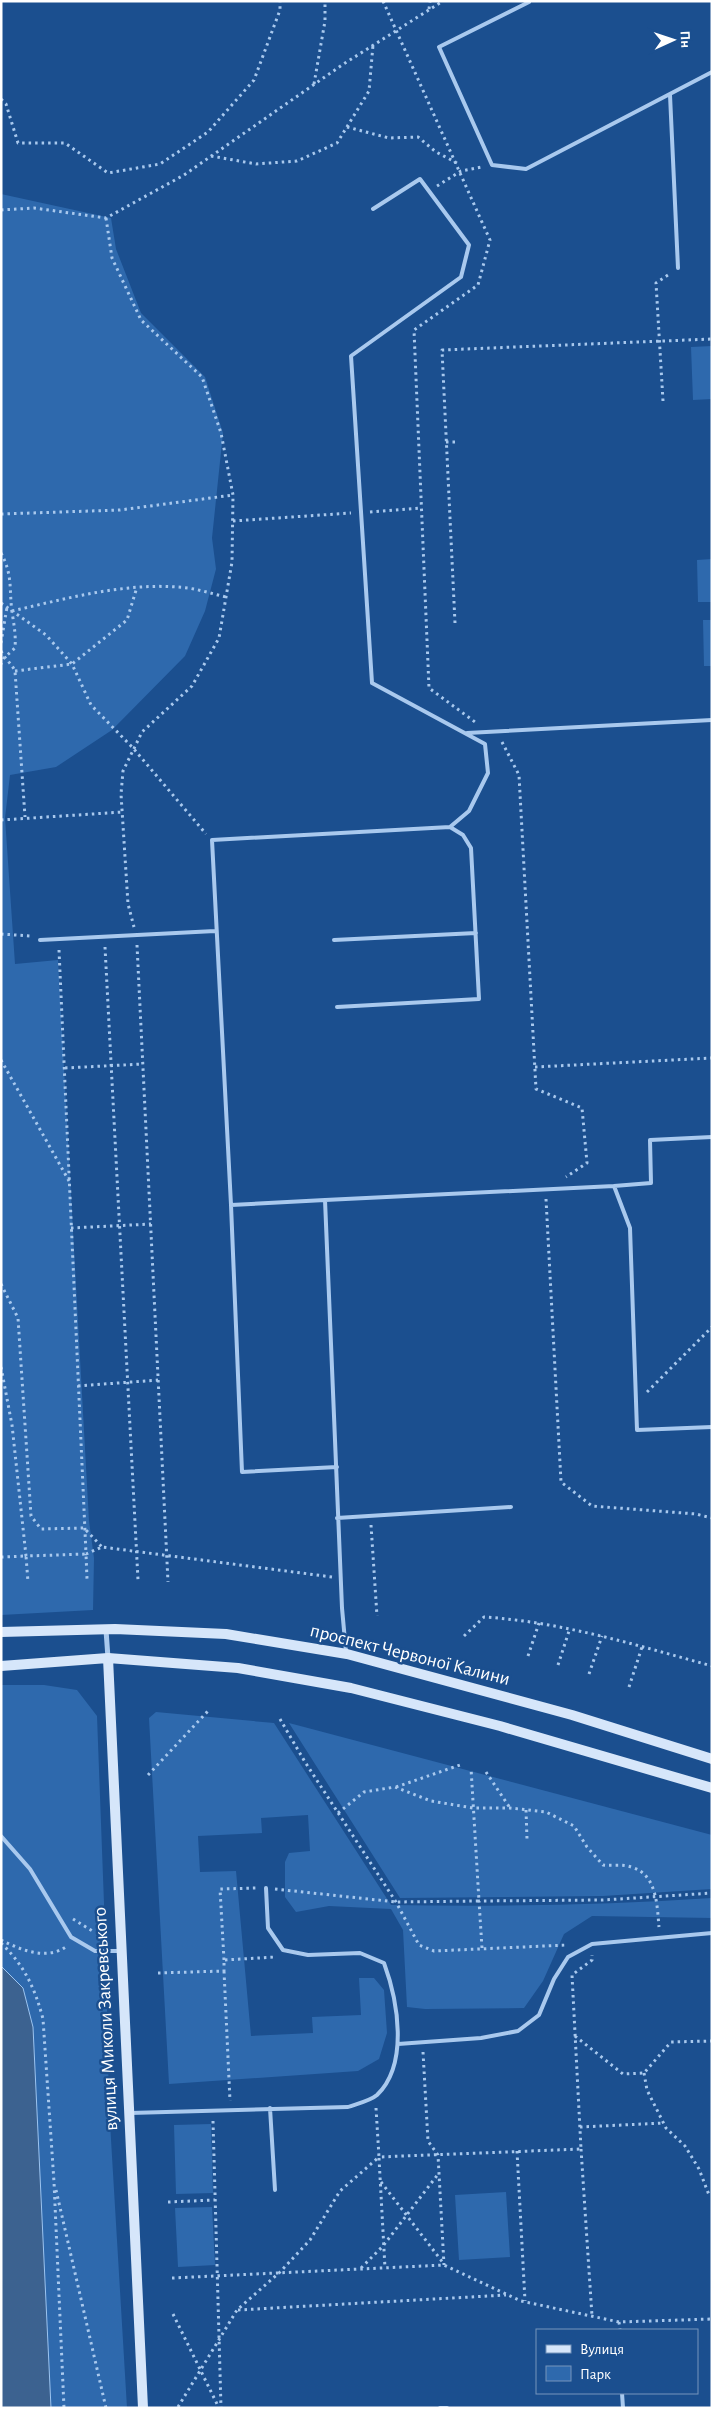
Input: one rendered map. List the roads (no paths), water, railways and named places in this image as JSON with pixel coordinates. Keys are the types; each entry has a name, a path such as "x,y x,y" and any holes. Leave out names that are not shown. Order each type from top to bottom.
{"main road":[{"name":"проспект Червоної Калини","path":"1,1632 106,1629 226,1634 347,1654 572,1714 712,1759"},
{"path":"1,1666 108,1658 238,1668 352,1688 500,1726 712,1788"},
{"name":"вулиця Миколи Закревського","path":"108,1658 120,1951 143,2408"}],"street":[{"name":"вулиця Миколи Закревського","path":"106,1629 108,1658"}],"lane":[{"path":"529,2 439,47 492,165 526,169 712,72"},
{"path":"670,95 678,268"},
{"path":"373,209 420,179 469,245 461,278 351,356 372,683 485,744 488,773 469,811 450,827"},
{"path":"464,733 712,720"},
{"path":"336,1467 242,1472 231,1204 215,931 212,840 450,827 463,835 471,848 478,999 337,1006"},
{"path":"40,940 215,931"},
{"path":"334,940 476,933"},
{"path":"231,1204 545,1190 651,1183 650,1140 712,1137"},
{"path":"614,1186 630,1228 638,1430 712,1427"},
{"path":"325,1200 337,1518 347,1654"},
{"path":"337,1518 511,1507"},
{"path":"1,1836 30,1869 71,1937 95,1951 120,1951"},
{"path":"128,2113 348,2107 376,2097 391,2076 398,2056 398,2044 393,1988 384,1963 360,1953 308,1955 283,1950 268,1928 266,1888"},
{"path":"398,2044 481,2038 518,2031 539,2015 554,1979 568,1957 592,1944 712,1933"},
{"path":"270,2108 275,2190"},
{"path":"622,2394 623,2408"},
{"path":"440,2408 447,2408"}]}
